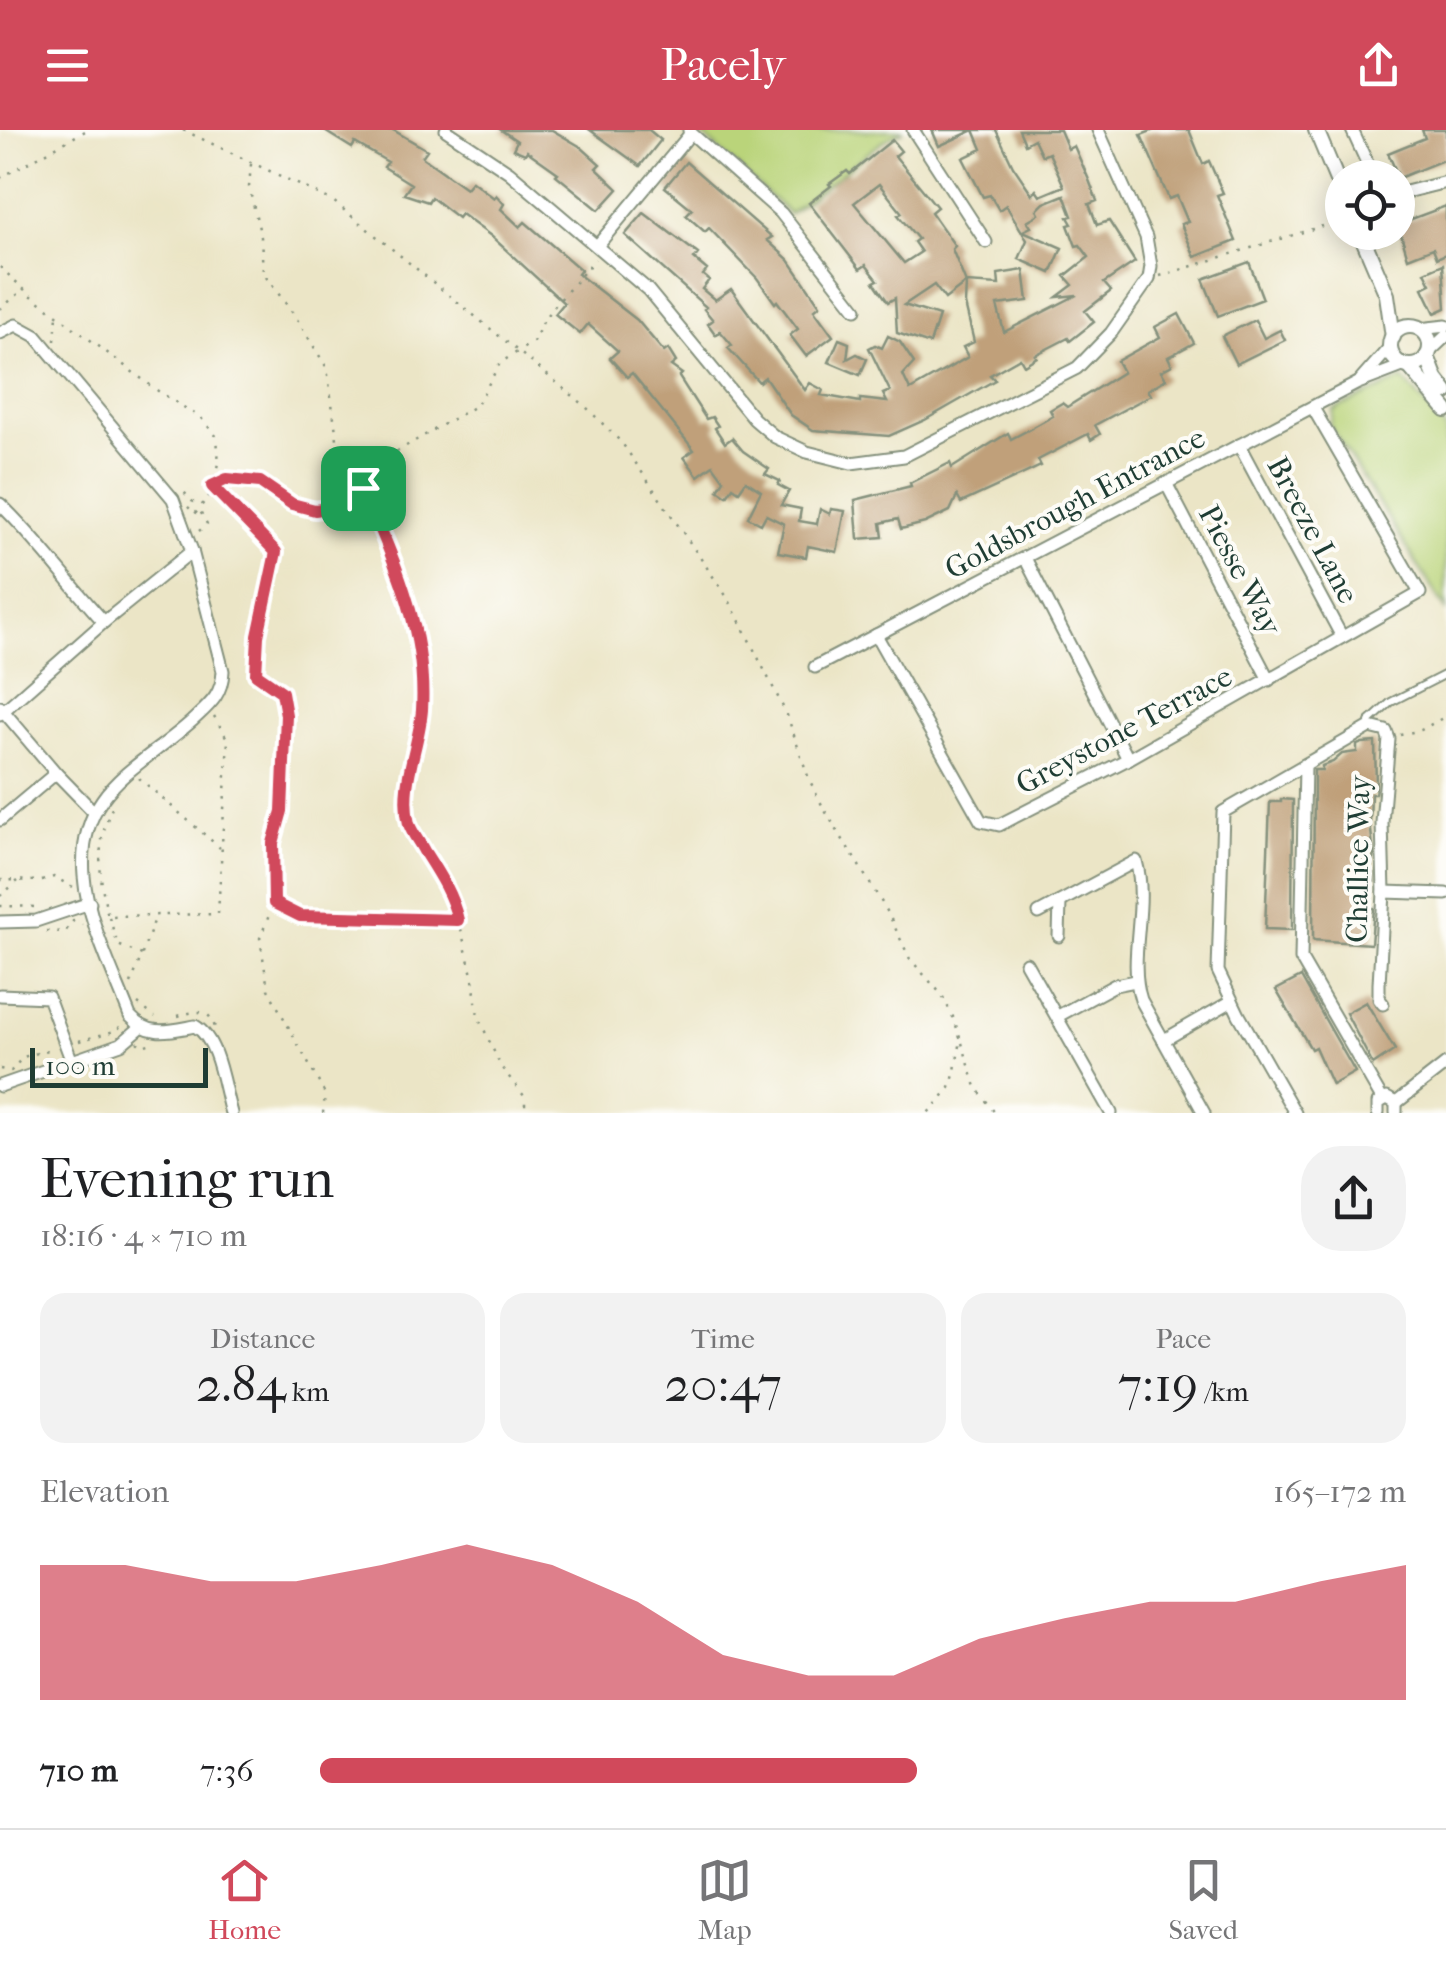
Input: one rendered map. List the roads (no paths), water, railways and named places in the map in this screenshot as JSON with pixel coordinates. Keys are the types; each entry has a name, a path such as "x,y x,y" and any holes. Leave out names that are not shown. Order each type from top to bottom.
{"street":[{"path":"446,130 509,172 648,290 754,418 776,436 807,452 851,463 904,456 1077,368 1111,333 1149,279 1152,266 1146,238 1098,130"},
{"path":"913,130 986,242"},
{"path":"1316,130 1329,160"},
{"path":"1352,130 1366,160"},
{"path":"600,248 690,132 781,214 856,308"},
{"path":"1415,190 1446,182"},
{"path":"1368,250 1387,295 1395,359 1407,365 1446,410"},
{"path":"1387,295 1429,341 1428,354 1436,379 1446,392"},
{"path":"2,331 16,326 36,336 174,498 223,671 222,686 208,706 174,737 115,780 93,811 84,856 88,897 136,1032"},
{"path":"1392,342 1401,329 1446,326"},
{"path":"1407,365 1420,364 1446,336"},
{"name":"Goldsbrough Entrance","path":"1358,382 1392,342"},
{"name":"Goldsbrough Entrance","path":"816,667 1358,382 1407,365"},
{"name":"Greystone Terrace","path":"876,635 981,820 999,825 1128,759 1420,593 1313,408"},
{"name":"Breeze Lane","path":"1239,445 1342,638"},
{"name":"Piesse Way","path":"1166,484 1269,680"},
{"path":"0,504 30,532 104,622"},
{"path":"93,811 1,710 192,551"},
{"path":"1025,558 1128,759"},
{"path":"1295,1113 1218,971 1223,812 1370,728"},
{"name":"Challice Way","path":"1370,728 1386,731 1389,738 1382,823 1384,892 1379,999 1383,1004"},
{"path":"1305,766 1301,959 1382,1099"},
{"path":"0,820 56,773"},
{"path":"1039,913 1136,860 1141,888 1135,981 1141,1000 1204,1113"},
{"path":"1384,892 1446,894"},
{"path":"0,922 36,921 88,897"},
{"path":"1059,936 1060,902"},
{"path":"1026,963 1111,1113"},
{"path":"1058,1016 1115,985 1135,981"},
{"path":"0,995 48,997 72,1062"},
{"path":"1164,1040 1232,1001"},
{"path":"0,1086 121,1044 136,1032 167,1032 194,1026 203,1031 212,1046 231,1113"},
{"path":"1378,1113 1382,1099 1392,1099 1396,1108 1446,1064"}],"lane":[{"path":"1370,728 1369,722 1391,702 1446,674"}]}
